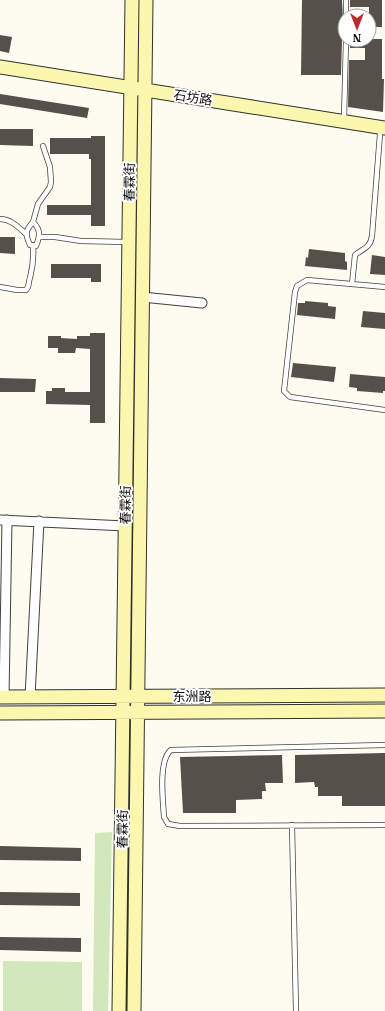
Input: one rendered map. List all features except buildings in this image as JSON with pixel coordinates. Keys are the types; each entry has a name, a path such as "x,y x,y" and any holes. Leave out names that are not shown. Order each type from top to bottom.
{"main road":[{"name":"春霖街","path":"120,1011 132,0"},
{"name":"春霖街","path":"134,1011 146,0"},
{"name":"石坊路","path":"0,67 130,91"},
{"name":"石坊路","path":"0,75 145,93 344,121 383,132"},
{"name":"石坊路","path":"145,93 383,132"},
{"name":"东洲路","path":"2,693 30,697 385,695"},
{"name":"东洲路","path":"0,713 385,711"}],"street":[{"path":"142,297 202,303"},
{"path":"2,693 4,520 125,526"},
{"path":"30,697 39,521"}],"lane":[{"path":"344,121 346,48"},
{"path":"352,284 355,255 367,248 371,243 383,132"},
{"path":"26,234 27,228 33,222 38,204 50,187 51,182 50,168 43,146"},
{"path":"0,219 17,225 26,234 30,245 33,245"},
{"path":"33,222 38,226 40,237 36,246 33,245"},
{"path":"40,237 55,237 81,241 128,242"},
{"path":"0,287 26,290 29,287 29,279 34,264 33,245"},
{"path":"385,287 307,280 297,286 295,292 284,391 290,398 385,410"},
{"path":"385,745 171,750 164,758 163,770 164,817 168,824 180,826 385,825"},
{"path":"292,825 296,1011"}],"green space":[{"path":"112,832 108,1011 93,1011 95,833"},
{"path":"3,961 82,962 82,1011 3,1011"}]}
